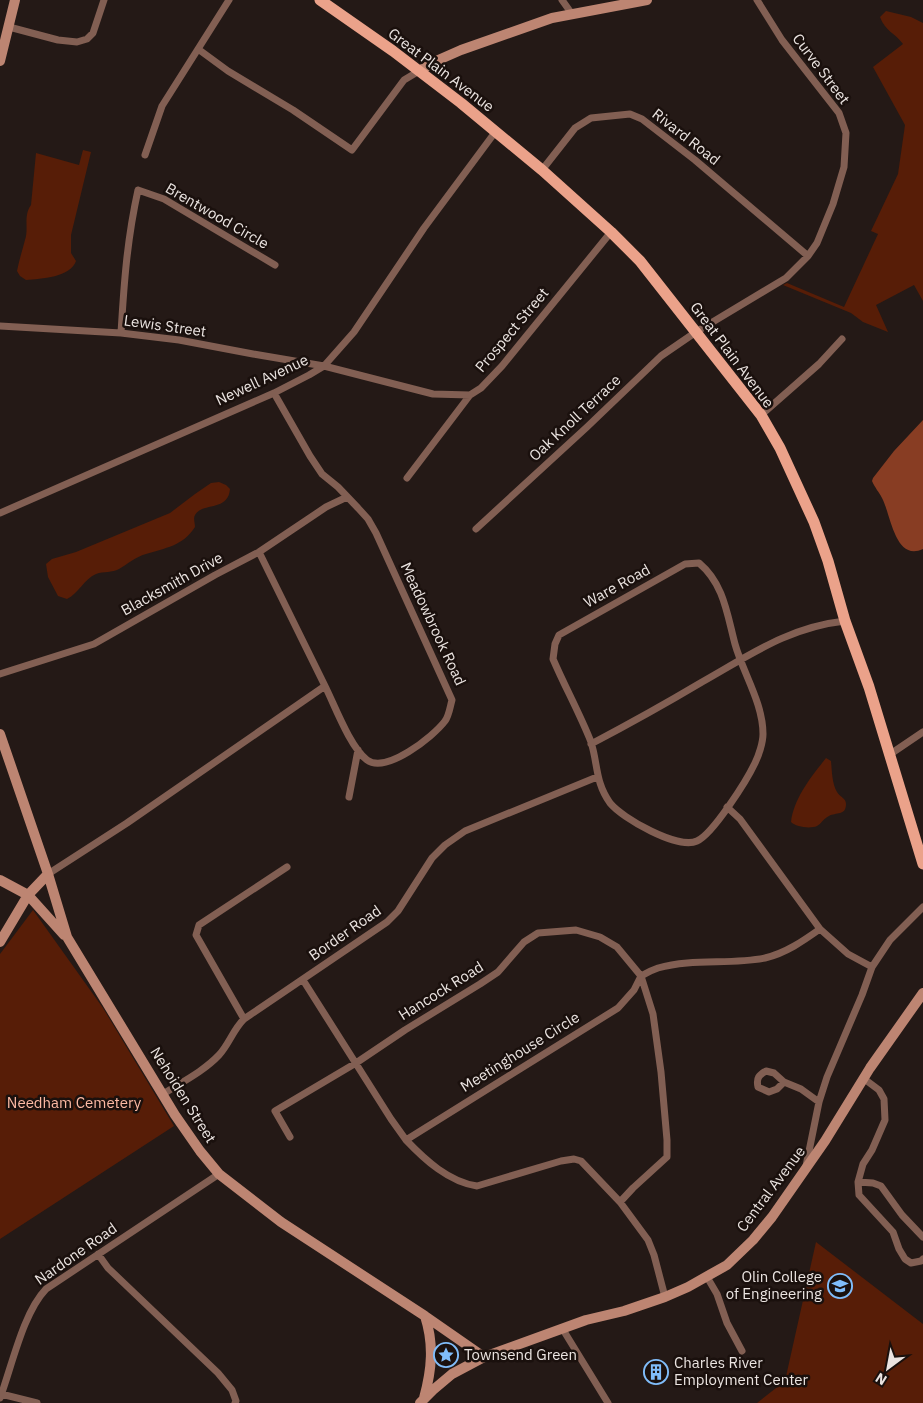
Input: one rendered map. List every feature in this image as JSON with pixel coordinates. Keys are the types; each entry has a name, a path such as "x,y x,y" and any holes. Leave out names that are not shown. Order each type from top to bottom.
{"main road":[{"name":"Great Plain Avenue","path":"320,0 418,71 496,131 611,232 640,261 761,415 780,448 810,509 828,561 845,621 869,687 923,864"}],"street":[{"path":"9,27 58,40 77,42 87,39 93,33 104,0"},
{"path":"145,155 162,106 229,0"},
{"path":"562,0 572,14"},
{"path":"198,49 228,71 293,110 352,150 404,80 444,57 514,30 552,18 647,0"},
{"name":"Curve Street","path":"696,332 786,278 808,256 817,243 833,204 844,168 846,133 838,113 782,40 757,0"},
{"path":"0,61 9,27 13,1"},
{"name":"Rivard Road","path":"542,170 575,128 591,118 630,114 642,119 695,160 808,256"},
{"name":"Newell Avenue","path":"0,513 274,392 324,366 354,332 424,228 496,131"},
{"name":"Brentwood Circle","path":"121,333 125,262 129,230 138,190 172,203 276,265"},
{"name":"Prospect Street","path":"408,478 470,395 481,388 502,366 611,232"},
{"name":"Lewis Street","path":"0,326 121,333 179,340 324,366"},
{"name":"Oak Knoll Terrace","path":"476,529 661,356 696,332"},
{"path":"761,415 819,364 842,339"},
{"path":"324,366 433,394 470,395"},
{"name":"Meadowbrook Road","path":"258,552 350,738 367,760 375,763 395,760 431,736 446,719 452,700 376,533 368,518 338,487 322,474 274,392"},
{"name":"Blacksmith Drive","path":"0,674 94,644 258,552 326,507 347,497"},
{"name":"Ware Road","path":"591,744 554,659 555,644 559,635 685,564 699,563 716,580 721,591 740,660"},
{"path":"740,660 762,719 763,736 756,762 727,808 706,835 696,842 685,844 660,836 618,812 607,798 597,777 591,744 636,721 765,645 795,632 823,624 845,621"},
{"path":"0,942 28,895 48,874 128,823 325,686"},
{"path":"889,756 923,732"},
{"name":"Nehoiden Street","path":"0,734 48,874 67,937 194,1144 218,1174 281,1222 484,1357"},
{"path":"349,796 358,750"},
{"name":"Border Road","path":"163,1094 217,1057 244,1019 387,922 398,911 432,858 445,845 465,831 597,777"},
{"path":"727,808 740,819 820,929 848,954 872,967"},
{"path":"244,1019 196,934 199,925 287,866"},
{"path":"0,880 28,895 67,937"},
{"path":"805,1170 827,1077 872,967 890,940 923,907"},
{"path":"620,1202 662,1163 667,1156 661,1072 653,1014 641,976 658,968 682,964 767,957 793,947 820,929"},
{"name":"Hancock Road","path":"290,1137 275,1111 356,1063 498,972 524,942 538,933 576,930 600,937 617,947 641,976"},
{"name":"Meetinghouse Circle","path":"406,1140 618,1008 634,990 641,976"},
{"path":"303,980 391,1119 406,1140 433,1165 464,1184 477,1186 561,1161 574,1159 581,1161 620,1202 648,1240 665,1297"},
{"name":"Central Avenue","path":"422,1400 450,1376 484,1357 586,1320 624,1311 665,1297 708,1277 726,1264 753,1240 772,1217 825,1142 863,1078 923,994"},
{"path":"863,1078 880,1090 884,1099 885,1120 872,1150 863,1164 858,1182 860,1194 893,1232 905,1259 911,1263 923,1259"},
{"path":"784,1082 801,1089 820,1102"},
{"name":"Nardone Road","path":"1,1396 29,1316 39,1297 50,1286 218,1174"},
{"path":"858,1182 873,1183 880,1186 902,1215 923,1237"},
{"path":"98,1254 108,1268 218,1373 232,1390 235,1403"},
{"path":"708,1277 717,1294 727,1323 742,1351"},
{"path":"422,1400 432,1362 430,1333 425,1316"},
{"path":"562,1328 608,1403"},
{"path":"1,1396 37,1403"}],"green space":[{"path":"886,11 911,17 923,23 923,301 914,285 876,305 888,332 863,322 851,313 783,285 787,283 844,307 878,234 871,231 898,174 905,125 873,67 903,44 882,22 880,17"},
{"path":"83,150 91,152 71,235 71,253 76,261 68,271 62,274 26,280 17,271 26,236 27,214 31,205 36,153 79,165"},
{"path":"219,482 230,489 225,501 198,511 194,516 195,527 185,538 173,545 138,557 116,570 92,576 67,599 58,596 48,577 46,564 52,559 76,552 170,513 211,483"},
{"path":"826,758 831,761 834,785 837,792 845,800 846,808 842,812 827,817 817,826 796,825 791,822 799,796"},
{"name":"Needham Cemetery","path":"33,910 103,1008 174,1126 0,1239 0,954"},
{"name":"Olin College of Engineering","path":"816,1242 923,1324 923,1403 757,1403 785,1381"}],"shaded area":[{"path":"923,420 923,549 914,551 906,549 895,535 882,498 872,481 894,451"}],"place":[{"name":"Olin College of Engineering","path":"840,1286"},
{"name":"Townsend Green","path":"446,1355"},
{"name":"Charles River Employment Center","path":"656,1372"}]}
